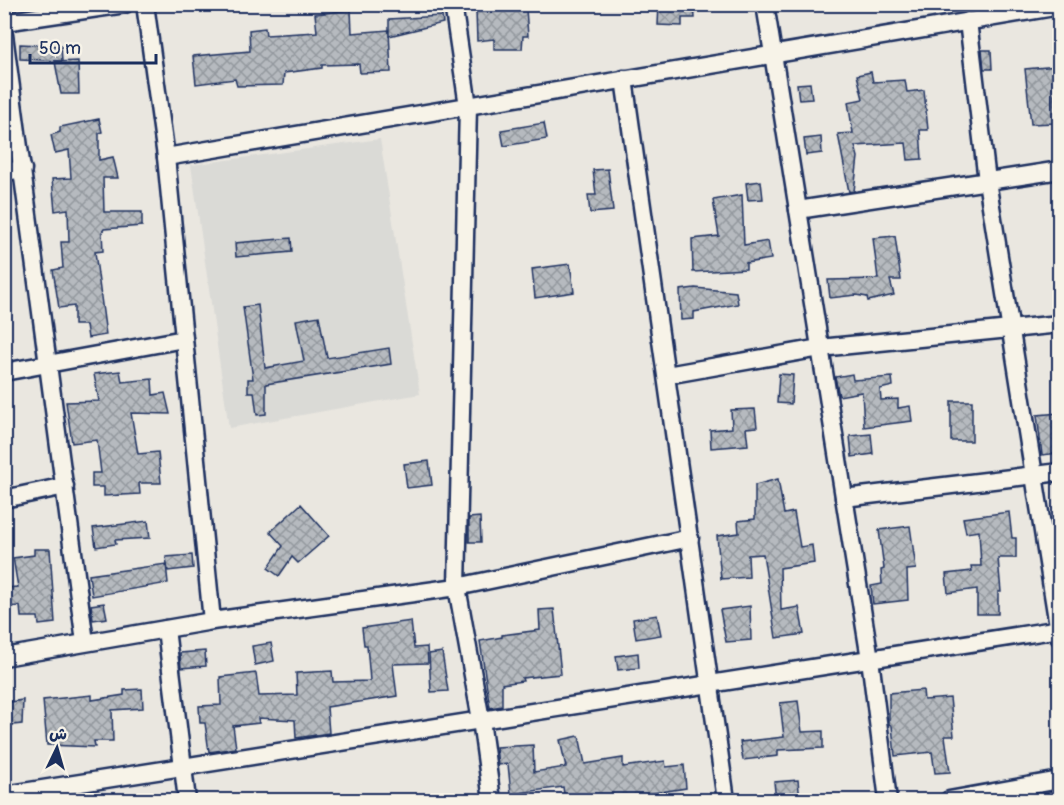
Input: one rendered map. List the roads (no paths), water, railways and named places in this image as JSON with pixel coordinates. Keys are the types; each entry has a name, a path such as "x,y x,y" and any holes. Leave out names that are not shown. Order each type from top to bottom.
{"street":[{"path":"4,22 125,4"},
{"path":"145,4 166,157 212,621"},
{"path":"453,4 468,106 457,587 481,720 492,801"},
{"path":"765,4 870,659 888,801"},
{"path":"166,157 1059,6"},
{"path":"4,795 870,659 1059,632 987,181 968,21"},
{"path":"4,35 50,365 85,642"},
{"path":"624,79 726,801"},
{"path":"4,172 23,169"},
{"path":"798,210 1059,170"},
{"path":"667,375 820,348 1059,324"},
{"path":"4,372 184,339"},
{"path":"844,498 1059,472"},
{"path":"4,499 65,486"},
{"path":"4,657 212,621 457,587 690,538"},
{"path":"166,629 187,801"},
{"path":"949,801 1059,780"}]}
